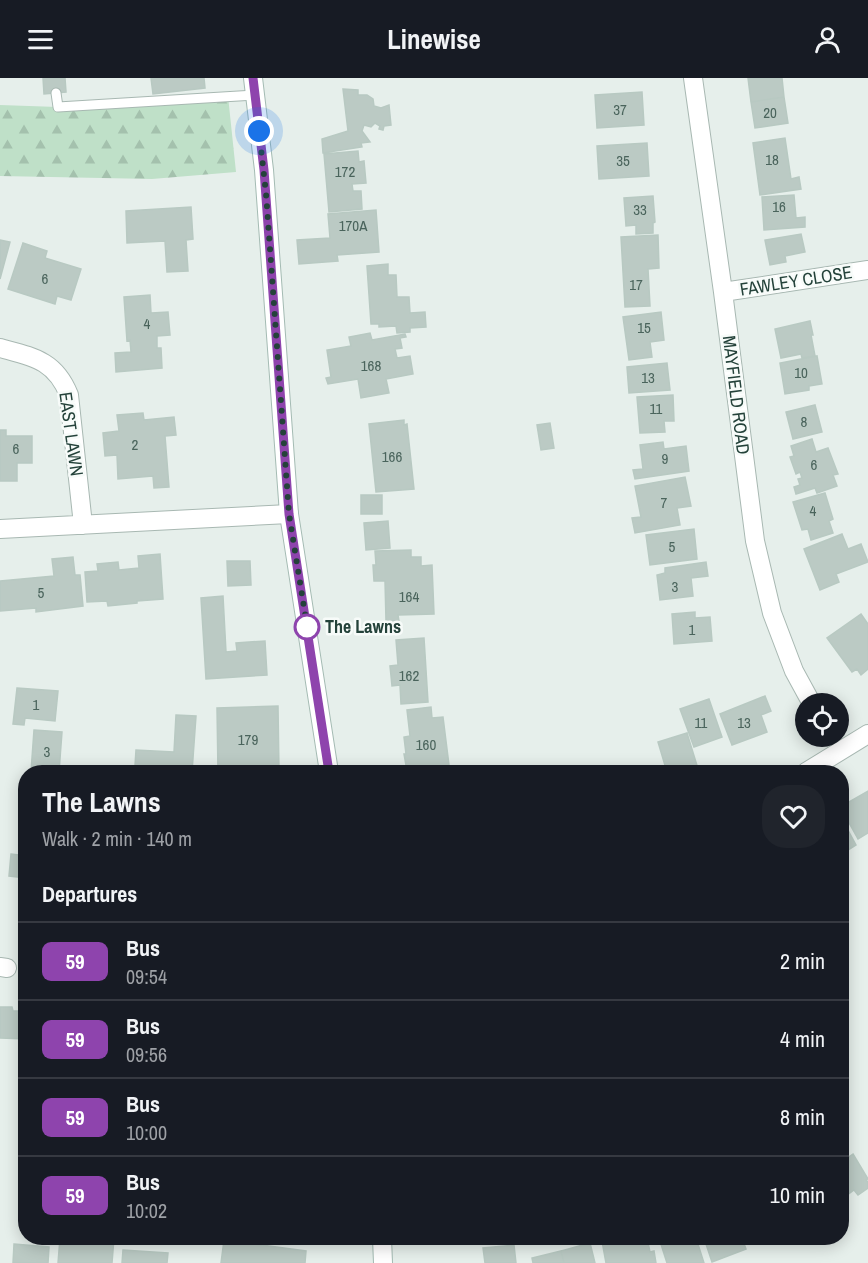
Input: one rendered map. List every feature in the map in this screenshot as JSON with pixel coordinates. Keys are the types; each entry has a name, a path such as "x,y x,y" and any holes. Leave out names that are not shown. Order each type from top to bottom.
{"street":[{"name":"MAYFIELD ROAD","path":"693,78 755,542 772,613 794,671 806,693"},
{"path":"254,86 264,170 289,514 328,765"},
{"name":"FAWLEY CLOSE","path":"723,292 868,270"},
{"name":"EAST LAWN","path":"0,348 41,360 64,383 69,395 82,525"},
{"path":"0,529 289,514"},
{"path":"849,740 868,734"},
{"path":"813,765 832,747"},
{"path":"382,1245 383,1263"}],"lane":[{"path":"56,93 58,107 254,86"}],"green space":[{"path":"228,96 236,172 152,179 0,176 0,105 58,107"}],"building":[{"path":"43,78 65,78 66,92 44,94"},
{"path":"151,78 204,78 205,88 153,94"},
{"path":"748,78 782,78 784,97 751,102"},
{"path":"343,89 358,90 358,95 367,95 373,99 374,106 381,108 389,105 391,125 384,126 383,130 379,129 380,126 375,123 371,127 364,125 362,131 370,142 361,143 362,147 323,153 322,139 348,131"},
{"path":"642,92 644,125 597,128 595,95"},
{"path":"784,97 788,123 755,128 751,102"},
{"path":"785,138 791,179 799,177 801,189 760,195 753,143"},
{"path":"647,143 649,176 599,179 597,146"},
{"path":"358,151 359,162 364,161 366,183 352,184 353,191 361,191 362,209 329,212 324,154"},
{"path":"794,195 796,218 805,217 805,227 764,230 762,197"},
{"path":"653,196 655,222 653,233 636,234 636,225 626,226 624,198"},
{"path":"191,207 193,239 186,240 188,271 167,272 165,241 127,243 126,211"},
{"path":"376,210 379,252 337,255 338,261 299,264 297,240 330,238 328,214"},
{"path":"801,234 805,252 785,256 786,262 770,265 765,240"},
{"path":"658,235 659,268 648,269 650,306 625,307 621,237"},
{"path":"0,240 10,242 0,279"},
{"path":"23,243 47,251 45,258 81,269 71,300 57,296 55,304 8,289"},
{"path":"388,264 388,275 396,275 397,297 409,297 410,313 425,312 426,327 410,328 410,332 397,333 396,326 379,327 379,324 371,324 367,266"},
{"path":"150,295 151,313 168,312 170,335 157,336 157,348 161,348 162,368 116,372 115,353 131,352 130,340 127,341 124,297"},
{"path":"661,312 664,340 650,342 652,357 629,360 623,317"},
{"path":"810,321 815,356 802,358 801,354 781,358 775,329"},
{"path":"370,333 372,340 405,334 406,337 400,338 402,348 395,349 397,358 410,356 413,374 386,379 389,393 361,398 358,379 328,384 326,378 331,377 327,350 351,346 349,337"},
{"path":"817,356 822,384 809,386 809,390 785,394 780,363"},
{"path":"667,363 670,390 629,393 627,367"},
{"path":"673,395 674,421 664,421 665,432 640,433 637,397"},
{"path":"815,405 822,432 793,439 786,412"},
{"path":"143,413 144,420 174,417 176,435 165,436 169,487 154,488 153,476 118,479 117,455 105,456 103,433 119,431 117,415"},
{"path":"404,420 404,425 407,424 414,489 376,492 369,424"},
{"path":"550,423 554,448 541,450 537,425"},
{"path":"0,430 6,430 6,436 32,436 32,463 17,463 17,481 0,481"},
{"path":"812,439 816,452 828,448 838,474 833,475 837,486 817,493 815,488 796,494 794,487 800,485 798,479 802,478 800,472 796,474 790,457 794,456 791,446"},
{"path":"663,442 664,449 686,446 689,471 635,479 633,470 643,469 640,445"},
{"path":"685,477 691,506 677,508 680,525 635,533 632,518 641,517 635,486"},
{"path":"825,493 833,519 829,521 833,533 811,540 808,529 802,530 793,502"},
{"path":"361,495 382,495 382,514 361,514"},
{"path":"388,521 390,548 366,550 364,523"},
{"path":"694,529 697,559 650,565 646,535"},
{"path":"842,534 848,549 861,544 868,562 836,574 839,582 820,590 804,549"},
{"path":"411,550 411,557 421,557 421,566 432,565 434,614 398,615 399,621 386,621 385,581 374,581 375,551"},
{"path":"160,554 163,599 108,606 107,601 87,602 85,572 98,571 97,564 118,562 119,570 139,568 138,556"},
{"path":"73,557 75,575 80,575 83,606 36,612 36,608 0,611 0,581 54,576 52,559"},
{"path":"227,561 250,561 251,585 228,586"},
{"path":"706,562 708,576 691,578 693,596 660,600 657,575 665,573 665,568"},
{"path":"223,596 226,652 237,651 236,643 265,641 267,675 206,679 201,598"},
{"path":"695,612 695,618 710,617 712,641 674,644 672,614"},
{"path":"861,614 868,624 868,669 861,675 857,669 852,672 827,638"},
{"path":"424,638 428,702 401,704 400,685 392,686 390,666 398,665 396,640"},
{"path":"17,688 58,691 55,721 25,718 24,725 13,724"},
{"path":"765,696 771,711 761,715 767,732 732,745 720,714"},
{"path":"709,699 722,737 694,747 680,709"},
{"path":"278,706 279,765 218,765 217,708"},
{"path":"431,707 432,718 443,717 449,765 406,765 404,737 410,736 407,710"},
{"path":"176,715 196,716 192,765 135,765 136,750 174,752"},
{"path":"34,730 62,732 60,765 32,765"},
{"path":"687,733 697,765 665,765 658,742"},
{"path":"868,791 868,833 858,839 849,823 849,802"},
{"path":"849,832 856,845 849,850"},
{"path":"11,854 18,855 18,877 9,876"},
{"path":"0,1007 12,1007 13,1011 18,1011 18,1039 0,1038"},
{"path":"853,1154 868,1179 866,1180 868,1188 858,1195 854,1190 849,1194 849,1157"},
{"path":"14,1244 49,1247 48,1263 13,1263"},
{"path":"59,1245 113,1245 112,1263 58,1263"},
{"path":"223,1245 261,1245 306,1251 305,1263 221,1263"},
{"path":"514,1245 516,1263 485,1263 483,1248"},
{"path":"590,1245 595,1263 564,1263 561,1251"},
{"path":"603,1245 648,1245 650,1252 654,1251 656,1263 606,1263"},
{"path":"661,1245 698,1245 704,1263 667,1263"},
{"path":"706,1245 745,1245 746,1249 712,1262"},
{"path":"123,1250 168,1253 167,1263 122,1263"},
{"path":"561,1251 564,1263 533,1263 532,1258"}],"bus line":[{"name":"59","path":"253,78 264,170 289,514 328,765"}],"place":[{"name":"The Lawns","path":"307,627"}],"route":[{"path":"259,131 266,193 289,514 308,632 307,627"}]}
